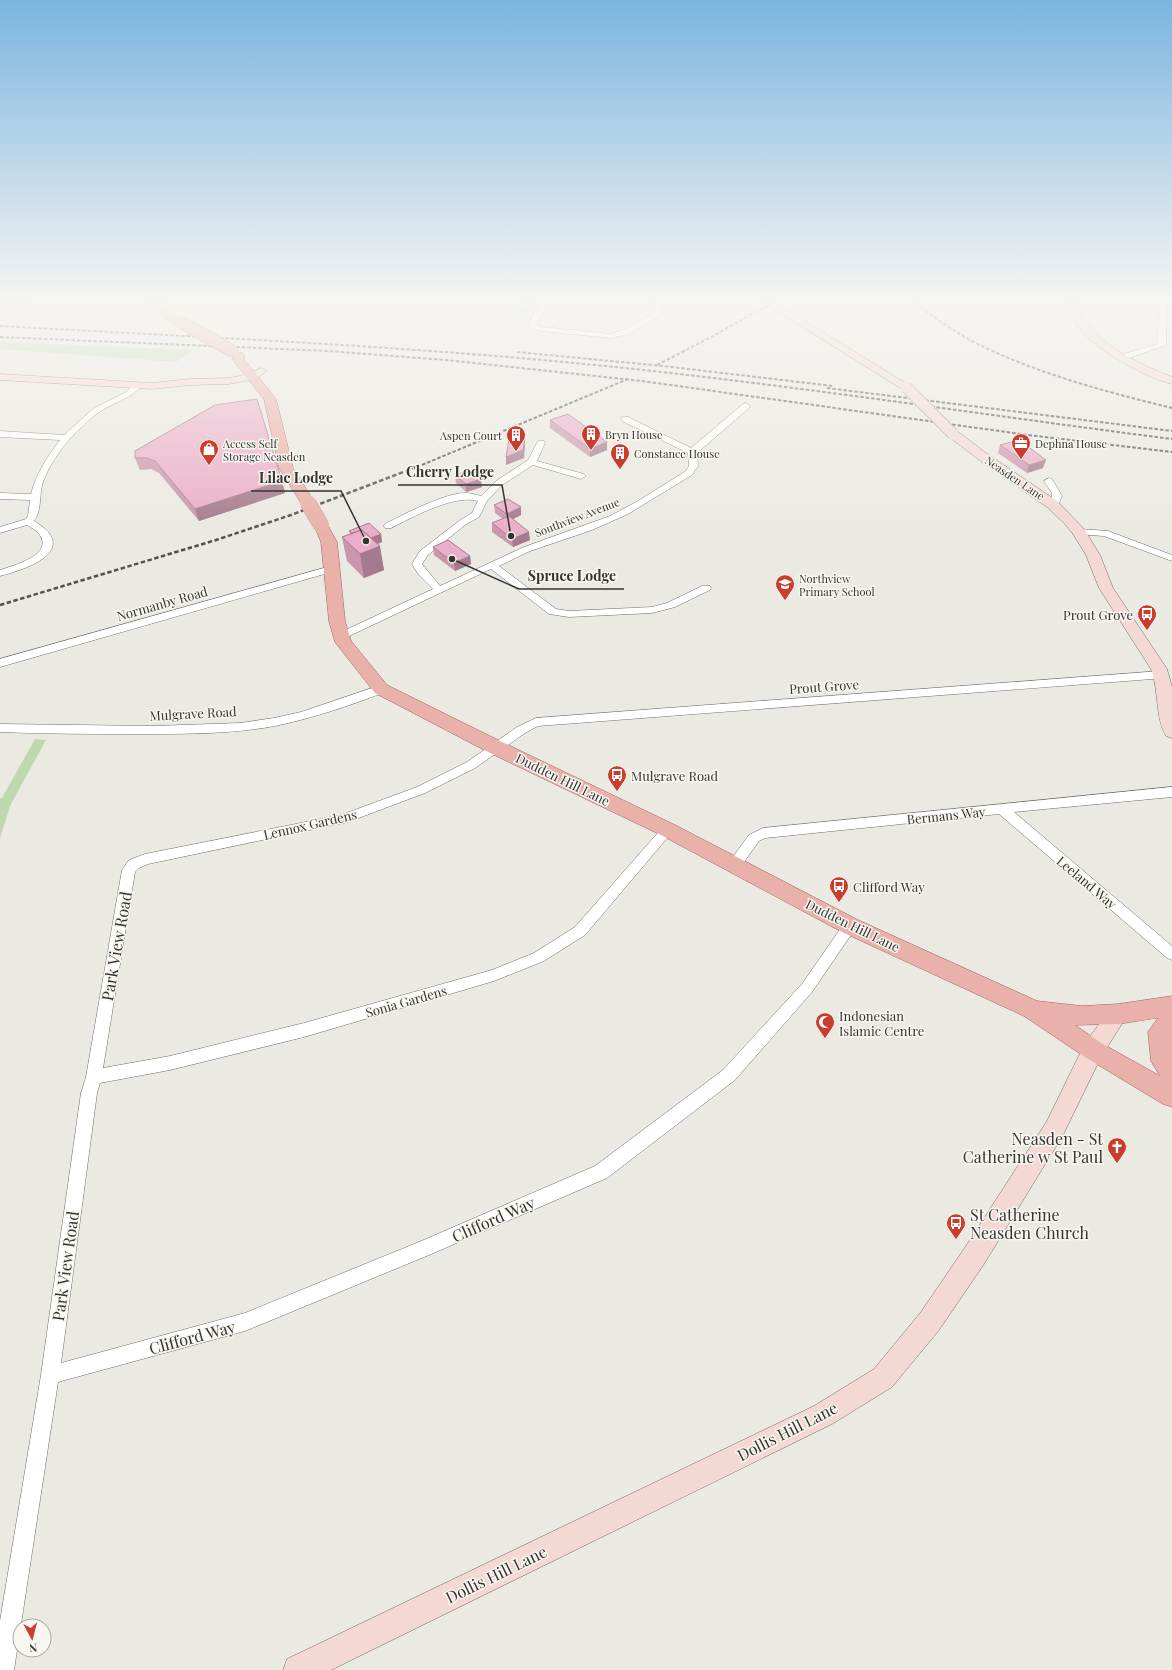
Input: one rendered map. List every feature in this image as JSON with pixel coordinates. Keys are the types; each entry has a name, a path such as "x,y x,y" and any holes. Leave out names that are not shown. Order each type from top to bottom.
{"main road":[{"path":"33,379 152,386 206,379"},
{"path":"190,382 205,383 240,379"},
{"name":"Dudden Hill Lane","path":"257,379 270,399 278,442 286,468 321,525 329,542 331,569 336,598 337,621 343,642 381,689 497,748 668,830 850,926 1032,1009 1093,1050 1172,1096"},
{"name":"Neasden Lane","path":"893,379 906,387 953,434 982,456 1052,504 1079,532 1093,555 1106,588 1152,656 1162,675 1172,732"},
{"name":"Dudden Hill Lane","path":"1032,1009 1082,1016 1118,1014 1172,1006"},
{"name":"Dollis Hill Lane","path":"298,1670 823,1415 883,1378 930,1322 975,1255 1055,1128 1093,1050 1118,1014"},
{"path":"1172,1018 1160,1032 1163,1061 1172,1074"}],"street":[{"path":"0,530 29,521 34,516 39,481 54,454 66,438 97,410 129,394 138,385"},
{"path":"625,419 692,452 746,406"},
{"path":"0,434 66,438"},
{"path":"439,590 422,572 417,564 424,553 462,523 476,515 483,500 499,484 532,462 541,443"},
{"name":"Southview Avenue","path":"341,636 527,549 558,537 585,529 626,512 689,473 694,466 692,452"},
{"path":"532,462 581,476"},
{"path":"1049,481 1058,497 1052,504"},
{"path":"0,496 35,502"},
{"path":"388,526 399,520 449,500 465,496 483,500"},
{"path":"0,573 33,562 43,554 47,547 48,540 45,535 29,521"},
{"path":"1079,532 1105,533 1172,558"},
{"path":"492,565 553,612 569,614 652,610 671,605 706,588"},
{"name":"Normanby Road","path":"0,663 331,569"},
{"name":"Prout Grove","path":"497,748 521,730 536,722 1162,675"},
{"name":"Mulgrave Road","path":"0,728 44,730 169,730 216,728 273,722 331,709 381,689"},
{"name":"Lennox Gardens","path":"134,864 145,859 343,819 422,790 472,765 497,748"},
{"name":"Bermans Way","path":"734,865 754,838 762,833 1172,792"},
{"name":"Leeland Way","path":"1002,810 1172,954"},
{"name":"Sonia Gardens","path":"94,1077 170,1063 304,1030 494,975 539,957 580,930 668,830"},
{"name":"Park View Road","path":"3,1670 50,1375 89,1093 94,1077 129,870 134,864"},
{"name":"Clifford Way","path":"50,1375 245,1322 423,1249 601,1172 729,1075 807,988 850,926"}],"green space":[{"path":"35,739 46,740 11,804 0,838 0,798 2,798"}],"building":[{"name":"Access Self Storage Neasden","path":"257,399 282,481 195,509 155,461 147,458 135,458 135,451 215,405"},
{"path":"568,414 607,442 590,449 550,420"},
{"path":"509,439 525,439 523,450 506,457"},
{"path":"1019,440 1046,460 1029,465 1000,445"},
{"path":"469,470 481,479 466,484 455,475"},
{"path":"508,499 521,507 507,514 494,505"},
{"path":"509,516 529,532 512,539 492,523"},
{"path":"369,523 381,534 371,538 362,530 352,533 349,531"},
{"path":"362,530 380,546 360,554 342,537"},
{"path":"448,540 470,556 454,563 433,547"}],"railway":[{"path":"623,379 627,379"},
{"path":"417,467 627,379"},
{"path":"627,379 1028,435 1172,452"},
{"path":"722,379 1172,439"},
{"path":"773,379 833,386"},
{"path":"1066,379 1172,408"},
{"path":"827,388 1172,431"},
{"path":"0,605 216,540 291,515 419,466"}],"place":[{"name":"Bryn House","path":"591,451"},
{"name":"Aspen Court","path":"516,452"},
{"name":"Dephna House","path":"1021,460"},
{"name":"Access Self Storage Neasden","path":"209,466"},
{"name":"Constance House","path":"620,470"},
{"name":"Cherry Lodge","path":"511,536"},
{"name":"Lilac Lodge","path":"366,541"},
{"name":"Spruce Lodge","path":"452,559"},
{"name":"Northview Primary School","path":"785,601"},
{"name":"Prout Grove","path":"1147,631"},
{"name":"Mulgrave Road","path":"617,792"},
{"name":"Clifford Way","path":"839,903"},
{"name":"Indonesian Islamic Centre","path":"825,1039"},
{"name":"Neasden - St Catherine w St Paul","path":"1117,1164"},
{"name":"St Catherine Neasden Church","path":"956,1240"}]}
